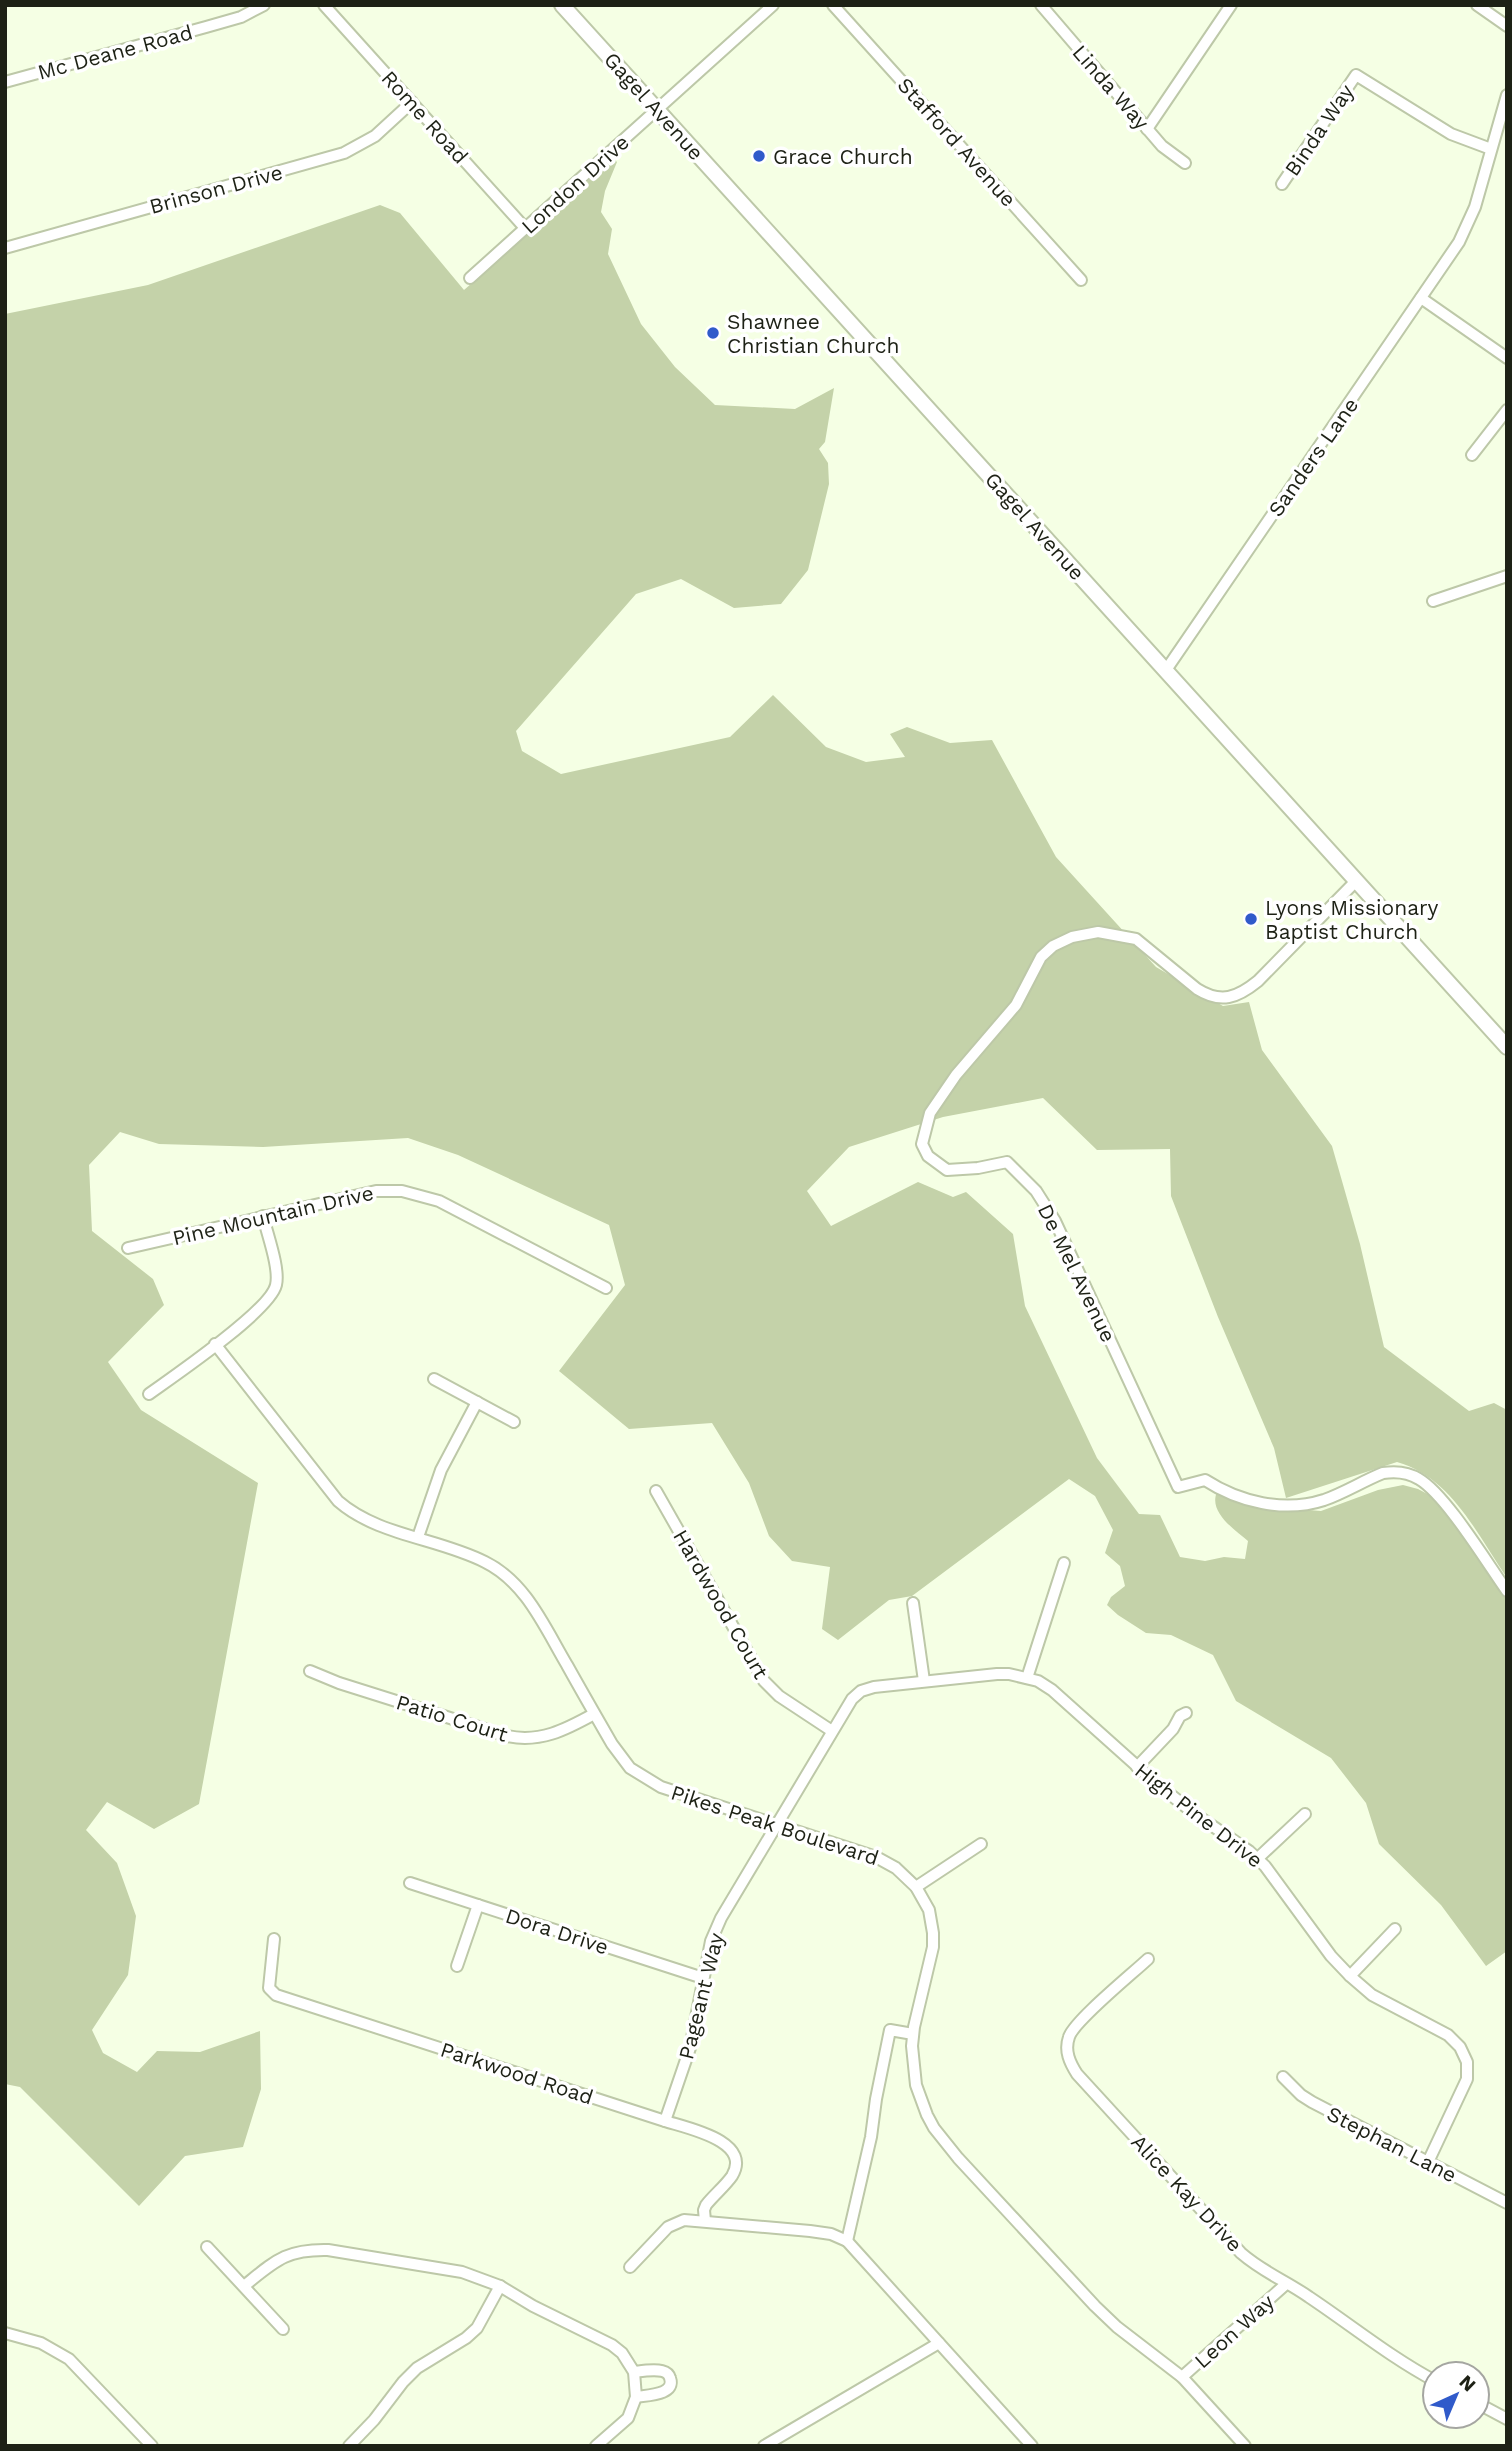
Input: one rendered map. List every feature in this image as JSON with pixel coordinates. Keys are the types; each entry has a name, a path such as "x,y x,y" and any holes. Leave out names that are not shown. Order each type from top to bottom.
{"street":[{"name":"Mc Deane Road","path":"5,82 241,17 264,5"},
{"name":"Rome Road","path":"324,5 525,228"},
{"name":"Gagel Avenue","path":"562,5 1506,1046"},
{"name":"London Drive","path":"470,278 773,5"},
{"name":"Stafford Avenue","path":"832,5 1081,280"},
{"name":"Linda Way","path":"1041,5 1162,146 1185,163"},
{"path":"1476,5 1507,26"},
{"path":"1147,129 1227,7"},
{"name":"Binda Way","path":"1282,184 1356,75 1451,134 1491,149"},
{"name":"Sanders Lane","path":"1166,670 1459,242 1475,207 1507,96"},
{"name":"Brinson Drive","path":"5,248 344,153 375,136 412,102"},
{"path":"1421,298 1507,358"},
{"path":"1472,455 1507,410"},
{"path":"1433,601 1507,576"},
{"name":"De Mel Avenue","path":"1356,881 1242,994 1223,998 1207,995 1136,939 1098,932 1072,937 1053,946 1041,957 1016,1005 956,1075 930,1113 922,1144 928,1156 947,1170 978,1168 1007,1162 1036,1191 1055,1221 1178,1487 1205,1480 1221,1490 1247,1500 1294,1506 1323,1500 1383,1473 1392,1471 1409,1474 1437,1495 1507,1591"},
{"name":"Pine Mountain Drive","path":"128,1248 376,1191 415,1193 450,1206 606,1288"},
{"path":"149,1394 215,1344 273,1295 277,1278 263,1216"},
{"name":"Pikes Peak Boulevard","path":"215,1344 338,1500 356,1515 486,1562 515,1585 538,1615 622,1759 639,1775 661,1787 888,1862 916,1886 929,1910 933,1933 933,1947 913,2034 912,2060 916,2084 927,2115 944,2141 1095,2306 1117,2327 1182,2377 1245,2446"},
{"path":"434,1379 514,1422"},
{"path":"418,1537 441,1470 477,1402"},
{"name":"Hardwood Court","path":"656,1491 764,1681 779,1696 832,1731"},
{"path":"1027,1678 1064,1563"},
{"path":"913,1603 924,1681"},
{"name":"Patio Court","path":"310,1671 378,1695 526,1740 544,1737 594,1714"},
{"name":"High Pine Drive","path":"832,1731 852,1699 862,1691 874,1687 1009,1674 1038,1682 1052,1690 1137,1767 1195,1814 1257,1858 1331,1956 1350,1976 1379,2000 1448,2035 1460,2047 1468,2071 1466,2079 1428,2162"},
{"path":"1137,1767 1172,1729 1180,1716 1186,1713"},
{"name":"Pageant Way","path":"665,2121 690,2048 711,1941 721,1918 832,1731"},
{"path":"1257,1858 1304,1814"},
{"path":"916,1886 981,1844"},
{"name":"Dora Drive","path":"410,1884 703,1978"},
{"path":"457,1966 478,1905"},
{"path":"1350,1976 1395,1929"},
{"name":"Parkwood Road","path":"274,1939 269,1988 276,1995 725,2142 734,2154 736,2166 733,2175 706,2205 705,2221"},
{"name":"Alice Kay Drive","path":"1148,1959 1072,2030 1067,2049 1072,2065 1241,2253 1257,2267 1306,2294 1421,2373"},
{"path":"847,2241 871,2137 890,2030 913,2034"},
{"name":"Stephan Lane","path":"1283,2077 1312,2102 1507,2203"},
{"path":"630,2267 676,2222 705,2221 810,2231 831,2234 847,2241 1032,2446"},
{"path":"207,2247 284,2329"},
{"path":"244,2286 280,2258 311,2250 328,2250 462,2272 500,2286 533,2306 612,2345 622,2353 634,2372 636,2397 628,2418 596,2446"},
{"name":"Leon Way","path":"1182,2377 1286,2284"},
{"path":"348,2446 374,2420 417,2368 466,2338 477,2328 500,2286"},
{"path":"5,2333 41,2343 69,2359 152,2446"},
{"path":"764,2446 939,2343"},
{"path":"634,2372 661,2370 671,2379 670,2386 665,2391 636,2397"},
{"path":"1491,2410 1507,2419"}],"green space":[{"path":"612,157 617,162 605,191 601,212 612,229 608,254 641,324 675,367 715,405 795,409 834,388 825,442 819,449 828,463 829,484 808,570 781,604 734,608 681,579 636,594 516,731 522,751 561,774 730,737 773,695 826,747 866,762 905,757 890,734 907,727 950,743 992,740 1056,857 1156,967 1223,1006 1249,1002 1262,1050 1332,1146 1360,1244 1384,1347 1469,1411 1494,1403 1507,1410 1507,1578 1448,1494 1416,1469 1397,1462 1286,1498 1274,1448 1218,1317 1171,1196 1170,1149 1097,1150 1043,1098 943,1117 849,1147 807,1191 831,1226 918,1182 953,1197 966,1192 1013,1234 1025,1306 1097,1458 1139,1514 1160,1515 1180,1557 1205,1561 1224,1557 1245,1559 1248,1541 1219,1513 1215,1499 1217,1492 1250,1505 1321,1511 1378,1490 1403,1485 1435,1498 1507,1598 1507,1951 1486,1966 1441,1905 1379,1844 1366,1803 1331,1758 1236,1701 1213,1655 1171,1635 1146,1633 1107,1605 1111,1597 1125,1586 1120,1566 1105,1553 1113,1530 1095,1496 1069,1479 912,1596 889,1600 838,1640 822,1629 830,1567 792,1561 769,1536 749,1483 712,1423 629,1429 559,1371 625,1285 609,1225 458,1155 408,1138 263,1147 159,1144 120,1132 89,1165 92,1231 153,1279 164,1305 108,1362 141,1410 258,1483 199,1804 154,1829 107,1802 86,1830 117,1863 136,1916 128,1975 92,2030 103,2053 137,2072 157,2051 200,2052 260,2031 261,2089 243,2147 185,2156 139,2206 20,2087 5,2084 5,314 148,285 380,205 400,213 464,290 582,187"}],"place":[{"name":"Grace Church","path":"759,156"},
{"name":"Shawnee Christian Church","path":"713,333"},
{"name":"Lyons Missionary Baptist Church","path":"1251,919"}]}
